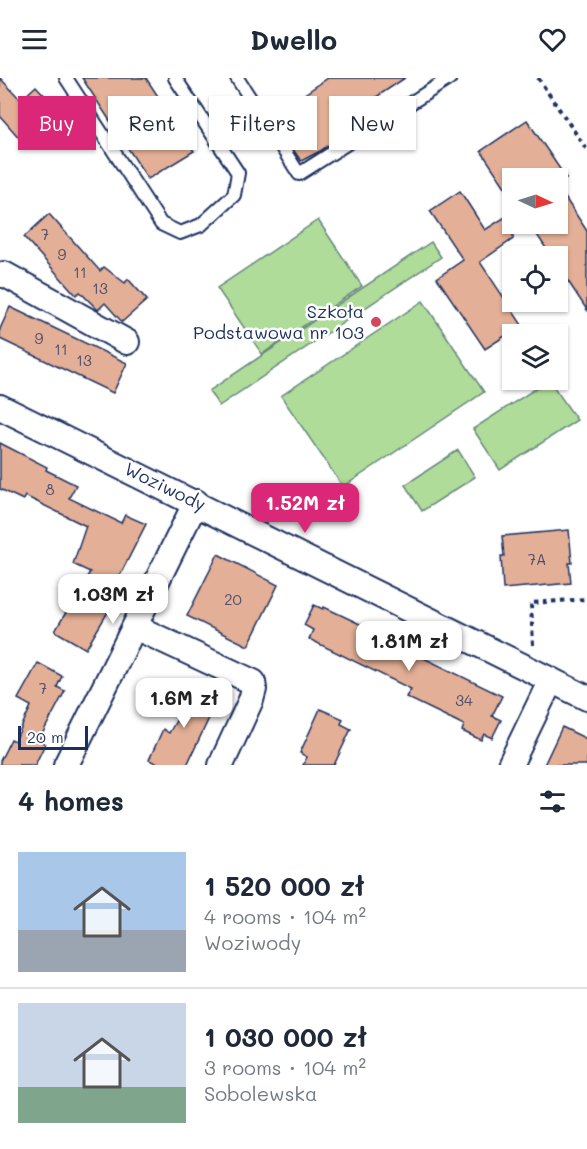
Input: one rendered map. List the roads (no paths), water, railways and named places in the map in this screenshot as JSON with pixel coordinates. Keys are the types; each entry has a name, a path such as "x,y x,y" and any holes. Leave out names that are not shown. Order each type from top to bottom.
{"street":[{"path":"0,275 4,274 127,342"},
{"name":"Woziwody","path":"0,406 587,698"},
{"path":"66,765 196,502"},
{"path":"135,627 253,682 251,700 221,765"},
{"path":"510,765 542,676"}],"lane":[{"path":"66,78 161,224 180,233 201,225 234,195 238,173 176,78"},
{"path":"237,78 299,174 450,78"}],"place":[{"name":"Szkoła Podstawowa nr 103","path":"376,322"}]}
